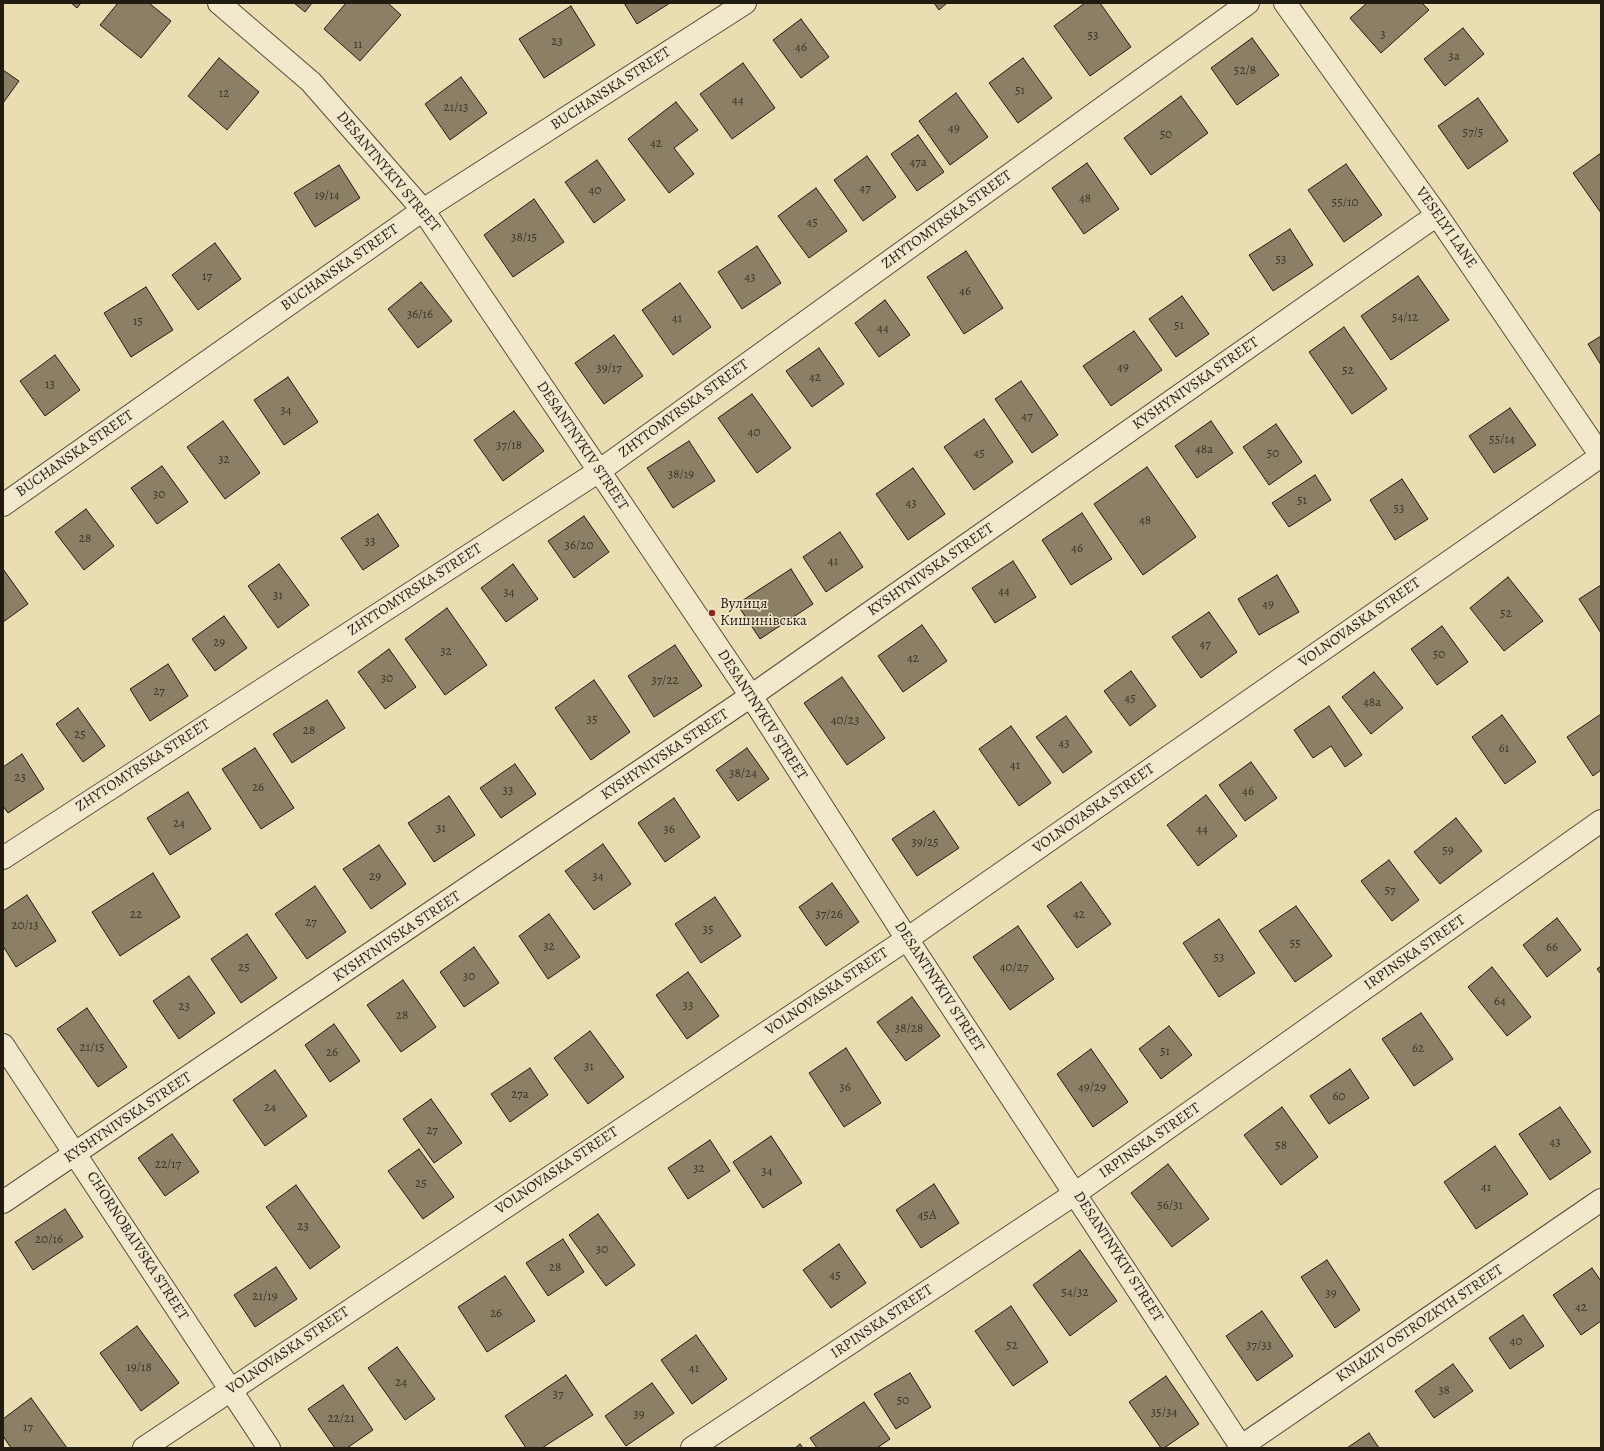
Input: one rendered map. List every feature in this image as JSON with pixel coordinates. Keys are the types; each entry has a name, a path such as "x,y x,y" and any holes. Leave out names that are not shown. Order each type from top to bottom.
{"street":[{"name":"DESANTNYKIV STREET","path":"219,3 311,82 423,210 751,696 907,939 1076,1193 1241,1447"},
{"name":"BUCHANSKA STREET","path":"3,505 423,210 745,3"},
{"name":"ZHYTOMYRSKA STREET","path":"3,858 599,471 1248,3"},
{"name":"VESELYI LANE","path":"1286,3 1437,215 1601,456"},
{"name":"KYSHYNIVSKA STREET","path":"3,1202 751,696 1437,215"},
{"name":"VOLNOVASKA STREET","path":"144,1448 231,1388 907,939 1601,456"},
{"name":"IRPINSKA STREET","path":"692,1448 1076,1193 1601,821"},
{"name":"CHORNOBAIVSKA STREET","path":"3,1045 231,1388 269,1448"},
{"name":"KNIAZIV OSTROZKYH STREET","path":"1241,1447 1601,1200"}],"building":[{"path":"71,3 81,3 77,8"},
{"path":"118,3 149,3 171,21 141,58 100,25"},
{"path":"294,3 312,3 305,12"},
{"path":"346,3 388,3 401,15 360,61 324,29"},
{"path":"624,3 670,3 637,24"},
{"path":"934,3 947,3 939,10"},
{"path":"1085,3 1100,3 1131,47 1090,76 1054,26"},
{"path":"1367,3 1422,3 1429,10 1381,53 1350,18"},
{"path":"571,6 595,45 544,78 519,39"},
{"path":"801,19 829,57 801,78 773,40"},
{"path":"1463,28 1484,54 1445,86 1424,59"},
{"path":"1252,38 1279,75 1237,105 1211,68"},
{"path":"219,58 259,92 227,130 188,96"},
{"path":"1023,58 1052,98 1018,123 989,83"},
{"path":"743,63 775,108 732,139 700,94"},
{"path":"3,70 19,81 3,103"},
{"path":"461,77 487,113 450,140 425,104"},
{"path":"956,93 988,137 950,165 919,121"},
{"path":"1181,96 1208,133 1151,175 1124,138"},
{"path":"1478,98 1508,141 1468,169 1438,126"},
{"path":"676,102 698,130 674,148 694,174 669,193 628,139"},
{"path":"918,135 944,172 917,191 891,154"},
{"path":"1601,153 1601,213 1573,173"},
{"path":"867,156 896,197 863,221 834,180"},
{"path":"597,160 625,200 594,223 565,182"},
{"path":"1087,163 1119,209 1084,234 1052,188"},
{"path":"1346,164 1382,215 1344,242 1308,190"},
{"path":"339,165 360,198 315,227 294,193"},
{"path":"816,188 847,231 809,258 778,216"},
{"path":"534,199 564,242 513,277 484,235"},
{"path":"1290,229 1313,265 1273,291 1249,255"},
{"path":"215,243 241,279 198,310 172,275"},
{"path":"757,246 781,283 742,309 718,272"},
{"path":"966,251 1003,308 964,334 927,277"},
{"path":"1418,276 1449,320 1391,360 1361,316"},
{"path":"421,282 452,321 418,348 388,309"},
{"path":"680,283 711,327 673,355 642,310"},
{"path":"146,287 173,330 131,357 104,313"},
{"path":"1182,296 1209,334 1176,357 1149,319"},
{"path":"885,300 910,335 879,357 855,323"},
{"path":"1344,327 1387,389 1352,414 1309,352"},
{"path":"1134,331 1162,370 1111,406 1083,366"},
{"path":"614,335 643,376 604,404 575,363"},
{"path":"1601,336 1601,365 1588,344"},
{"path":"819,348 844,384 812,407 786,371"},
{"path":"55,355 80,390 45,416 20,381"},
{"path":"288,377 318,422 284,445 254,400"},
{"path":"1021,381 1058,435 1032,453 995,399"},
{"path":"752,394 791,448 757,473 718,418"},
{"path":"1510,408 1536,445 1494,473 1469,436"},
{"path":"514,411 544,451 503,481 474,440"},
{"path":"984,419 1013,462 974,490 944,447"},
{"path":"223,421 260,473 225,499 187,447"},
{"path":"1211,421 1233,453 1197,478 1175,446"},
{"path":"1276,424 1302,462 1269,485 1243,447"},
{"path":"689,441 715,481 673,508 647,468"},
{"path":"162,466 188,502 157,524 131,488"},
{"path":"1147,467 1196,537 1143,575 1094,504"},
{"path":"913,468 945,514 908,540 876,494"},
{"path":"1315,475 1331,500 1289,527 1272,503"},
{"path":"1402,479 1428,519 1395,540 1370,500"},
{"path":"86,509 114,546 84,570 55,532"},
{"path":"1082,513 1112,559 1071,585 1042,540"},
{"path":"378,514 399,546 363,570 341,538"},
{"path":"584,516 609,552 574,578 548,541"},
{"path":"840,532 863,567 826,592 803,557"},
{"path":"1013,561 1036,597 995,623 972,588"},
{"path":"279,564 309,605 278,628 248,586"},
{"path":"513,564 538,599 506,622 481,588"},
{"path":"3,569 28,604 3,622"},
{"path":"791,569 813,604 760,639 737,604"},
{"path":"1277,575 1299,612 1259,635 1238,599"},
{"path":"1508,577 1543,621 1504,651 1470,608"},
{"path":"1601,585 1601,633 1579,599"},
{"path":"447,608 487,665 445,695 405,639"},
{"path":"1209,612 1237,652 1201,678 1172,637"},
{"path":"224,616 247,648 215,671 192,639"},
{"path":"922,625 947,661 903,692 878,656"},
{"path":"1442,626 1468,662 1437,685 1411,649"},
{"path":"675,645 702,686 654,717 628,676"},
{"path":"389,649 416,687 385,709 358,672"},
{"path":"168,664 188,696 150,721 130,689"},
{"path":"1131,671 1156,706 1130,726 1104,691"},
{"path":"1374,672 1403,708 1371,734 1342,697"},
{"path":"842,677 885,738 847,765 804,703"},
{"path":"594,680 630,732 591,760 555,708"},
{"path":"327,700 345,728 292,763 273,734"},
{"path":"1329,706 1362,755 1345,767 1331,746 1313,758 1294,730"},
{"path":"78,708 105,746 83,762 56,724"},
{"path":"1601,714 1601,770 1593,776 1567,737"},
{"path":"1502,715 1536,762 1505,784 1472,737"},
{"path":"1066,716 1092,752 1063,773 1036,737"},
{"path":"1011,726 1051,783 1019,806 979,749"},
{"path":"255,748 294,808 261,829 222,769"},
{"path":"747,748 769,779 738,801 716,770"},
{"path":"22,754 44,789 8,813 3,806 3,767"},
{"path":"1251,762 1277,798 1245,821 1219,785"},
{"path":"515,764 536,794 501,818 480,788"},
{"path":"188,792 211,829 170,855 147,818"},
{"path":"1206,795 1237,836 1198,866 1167,825"},
{"path":"449,796 475,835 434,862 408,823"},
{"path":"674,798 700,837 665,862 638,823"},
{"path":"934,811 959,848 917,876 892,839"},
{"path":"1456,818 1482,851 1440,884 1414,852"},
{"path":"603,844 631,884 594,910 565,871"},
{"path":"379,845 406,884 371,909 343,869"},
{"path":"1389,860 1419,900 1392,921 1361,881"},
{"path":"153,873 180,917 120,956 92,912"},
{"path":"1081,882 1111,924 1077,948 1047,906"},
{"path":"832,883 859,922 826,946 799,907"},
{"path":"315,886 346,932 307,959 275,914"},
{"path":"27,895 56,941 16,967 3,946 3,911"},
{"path":"715,897 741,936 701,963 675,924"},
{"path":"1296,906 1332,956 1295,982 1259,931"},
{"path":"549,914 580,957 548,979 519,936"},
{"path":"1557,918 1581,950 1547,977 1523,945"},
{"path":"1219,919 1255,973 1219,997 1183,943"},
{"path":"1018,926 1054,979 1010,1010 973,957"},
{"path":"247,934 277,978 241,1003 211,959"},
{"path":"474,947 499,983 464,1007 440,972"},
{"path":"1601,966 1601,974 1597,969"},
{"path":"1492,967 1531,1017 1507,1036 1468,987"},
{"path":"688,972 719,1016 687,1039 656,995"},
{"path":"189,976 215,1013 179,1039 153,1001"},
{"path":"403,980 436,1027 401,1052 367,1005"},
{"path":"912,997 940,1036 906,1061 877,1022"},
{"path":"87,1008 127,1067 98,1087 57,1029"},
{"path":"1421,1013 1453,1059 1414,1086 1382,1039"},
{"path":"334,1024 360,1061 330,1082 305,1045"},
{"path":"1169,1026 1192,1055 1161,1079 1139,1049"},
{"path":"590,1031 624,1077 588,1104 554,1058"},
{"path":"846,1048 881,1103 844,1127 809,1073"},
{"path":"1091,1049 1128,1102 1093,1127 1057,1074"},
{"path":"530,1068 548,1095 510,1122 491,1094"},
{"path":"1350,1069 1369,1098 1329,1124 1310,1096"},
{"path":"275,1070 307,1116 265,1146 233,1100"},
{"path":"431,1099 462,1143 434,1163 403,1119"},
{"path":"1282,1107 1318,1157 1281,1185 1244,1135"},
{"path":"1560,1107 1591,1152 1550,1180 1519,1134"},
{"path":"172,1134 199,1172 165,1196 138,1158"},
{"path":"771,1136 802,1183 763,1208 733,1162"},
{"path":"710,1140 730,1171 688,1199 668,1168"},
{"path":"1495,1146 1528,1194 1476,1229 1444,1182"},
{"path":"419,1149 454,1197 423,1219 388,1171"},
{"path":"1168,1164 1209,1219 1172,1247 1131,1193"},
{"path":"934,1184 959,1223 921,1248 896,1210"},
{"path":"296,1185 340,1247 310,1269 266,1207"},
{"path":"65,1209 83,1237 33,1270 15,1242"},
{"path":"598,1214 635,1265 606,1286 569,1235"},
{"path":"563,1239 584,1272 548,1296 526,1263"},
{"path":"839,1244 866,1283 831,1308 803,1270"},
{"path":"1080,1250 1117,1301 1070,1336 1033,1285"},
{"path":"1327,1260 1360,1310 1335,1328 1301,1277"},
{"path":"276,1267 297,1299 255,1327 234,1295"},
{"path":"1592,1268 1601,1281 1601,1321 1581,1335 1553,1295"},
{"path":"505,1276 535,1321 487,1352 458,1307"},
{"path":"1011,1306 1048,1362 1013,1386 975,1331"},
{"path":"1262,1311 1293,1356 1257,1381 1226,1336"},
{"path":"1523,1315 1544,1346 1510,1369 1489,1338"},
{"path":"137,1326 179,1383 141,1411 100,1353"},
{"path":"696,1335 727,1379 692,1404 661,1360"},
{"path":"397,1347 435,1399 405,1420 368,1368"},
{"path":"1453,1364 1473,1391 1434,1418 1415,1391"},
{"path":"910,1373 931,1407 896,1429 874,1394"},
{"path":"566,1375 593,1415 542,1448 526,1448 505,1416"},
{"path":"1166,1376 1199,1424 1164,1448 1161,1448 1129,1402"},
{"path":"652,1383 674,1413 626,1446 605,1416"},
{"path":"343,1385 373,1430 347,1448 335,1448 308,1409"},
{"path":"31,1398 67,1448 11,1448 3,1436 3,1419"},
{"path":"864,1402 890,1439 877,1448 817,1448 810,1438"},
{"path":"1369,1433 1379,1448 1347,1448"},
{"path":"800,1444 803,1448 795,1448"}],"place":[{"name":"Вулиця Кишинівська","path":"712,613"}]}
